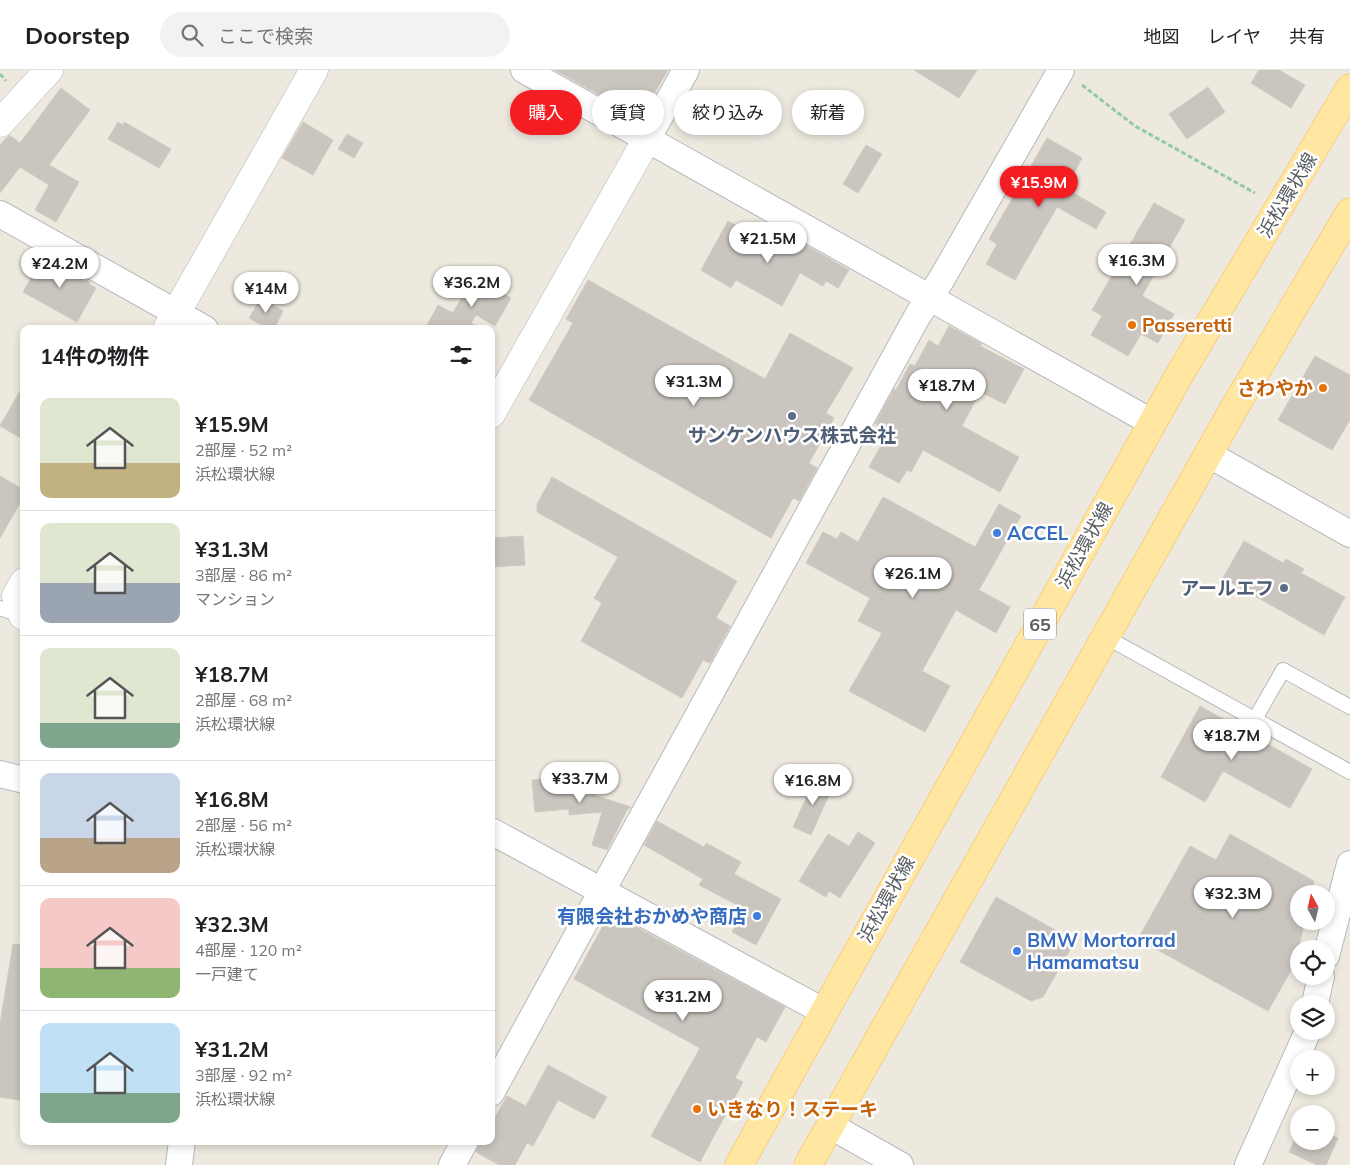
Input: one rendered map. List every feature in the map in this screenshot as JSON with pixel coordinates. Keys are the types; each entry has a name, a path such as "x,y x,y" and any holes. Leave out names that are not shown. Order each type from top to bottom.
{"main road":[{"name":"浜松環状線","path":"739,1165 823,1011 1153,423 1350,88"},
{"path":"808,1165 1208,454 1350,212"}],"street":[{"path":"0,123 50,70"},
{"path":"172,321 314,70"},
{"path":"524,70 1153,423"},
{"path":"495,407 686,70"},
{"path":"495,1087 930,298 1060,71"},
{"path":"0,214 172,321 188,325"},
{"path":"1208,454 1350,534"},
{"path":"12,615 16,596 20,589"},
{"path":"0,774 20,779"},
{"path":"495,833 823,1011"},
{"path":"1330,940 1350,864"},
{"path":"1248,1165 1304,1040"},
{"path":"831,1126 900,1165"},
{"path":"179,1165 182,1145"},
{"path":"452,1165 463,1145"}],"lane":[{"path":"1106,637 1350,772"},
{"path":"1255,719 1283,670 1350,707"}],"path":[{"path":"1060,71 1082,85 1135,126 1255,193"}],"building":[{"path":"555,70 668,70 656,90 592,91"},
{"path":"914,70 977,70 959,98"},
{"path":"1259,70 1279,70 1305,85 1291,108 1251,83"},
{"path":"1208,87 1225,112 1187,139 1169,114"},
{"path":"61,88 90,110 49,165 79,182 56,222 35,210 49,185 20,167 0,193 0,145 9,135 20,143"},
{"path":"118,122 123,125 124,122 171,149 159,168 108,139"},
{"path":"303,122 333,140 313,175 282,158"},
{"path":"347,134 363,143 354,158 338,149"},
{"path":"1047,138 1082,158 1072,177 1076,180 1070,191 1106,212 1096,229 1057,207 1015,280 986,264 997,244 989,239"},
{"path":"866,145 882,154 858,193 843,184"},
{"path":"1154,203 1185,220 1142,296 1174,314 1158,343 1141,334 1128,356 1091,335 1102,316 1092,310"},
{"path":"728,221 778,248 786,234 849,270 838,288 826,281 823,286 800,273 782,306 736,280 731,288 701,270"},
{"path":"44,256 90,282 89,284 96,288 77,322 23,292"},
{"path":"473,277 511,298 495,326 476,315 471,323 474,325 427,325 438,305 453,313"},
{"path":"588,280 765,379 790,333 853,368 826,413 834,418 809,463 817,468 799,501 793,498 771,538 529,400 573,323 566,319"},
{"path":"261,298 283,311 276,325 262,325 249,318"},
{"path":"949,326 982,344 980,346 1024,369 1005,404 980,392 962,426 1019,457 1000,492 923,450 911,472 907,470 899,483 869,467 889,431 875,424 894,389 896,390 910,364 915,366 929,340 938,346"},
{"name":"さわやか","path":"1315,356 1350,375 1350,420 1332,450 1278,420"},
{"path":"20,391 20,438 0,426"},
{"path":"0,476 20,488 20,503 0,538"},
{"path":"552,477 737,581 716,618 730,626 710,663 703,660 682,698 581,641 602,603 594,598 618,557 537,512 537,504"},
{"path":"883,497 975,547 999,504 1021,516 979,590 1010,607 996,633 956,610 922,671 950,686 925,732 849,691 882,633 858,621 870,598 806,563 823,532 837,539 841,532 858,542"},
{"path":"523,536 525,565 495,567 495,538"},
{"path":"1244,541 1283,563 1286,559 1304,569 1301,573 1345,597 1324,635 1223,578"},
{"path":"1200,706 1312,769 1290,808 1223,771 1205,802 1161,777"},
{"path":"592,775 594,795 631,807 627,810 607,850 592,845 602,812 569,815 569,809 535,812 532,780"},
{"path":"815,778 833,786 811,835 793,827"},
{"path":"657,821 704,847 706,843 741,862 734,874 781,899 756,945 732,932 745,909 699,885 703,879 644,845"},
{"path":"858,832 875,843 840,898 829,891 826,897 799,881 828,834 849,846"},
{"path":"1230,834 1314,881 1313,885 1290,885 1290,930 1303,930 1300,940 1290,940 1290,972 1268,1011 1138,939 1190,846 1216,860"},
{"name":"BMW Mortorrad Hamamatsu","path":"996,897 1075,941 1043,997 1031,1001 960,962"},
{"path":"610,913 785,1007 766,1042 757,1037 735,1078 743,1082 700,1162 651,1136 700,1048 574,979"},
{"path":"13,944 20,945 20,1100 0,1097 0,1024"},
{"path":"548,1065 607,1097 594,1119 558,1100 533,1146 527,1143 515,1165 499,1165 476,1152 479,1145 495,1145 495,1118 507,1096 526,1106"},
{"path":"1290,1150 1333,1150 1326,1165 1317,1165 1289,1152"}],"place":[{"name":"Passeretti","path":"1132,325"},
{"name":"さわやか","path":"1323,388"},
{"name":"サンケンハウス株式会社","path":"792,416"},
{"name":"ACCEL","path":"997,533"},
{"name":"アールエフ","path":"1284,588"},
{"name":"有限会社おかめや商店","path":"757,916"},
{"name":"BMW Mortorrad Hamamatsu","path":"1017,951"},
{"name":"いきなり！ステーキ","path":"697,1109"}]}
